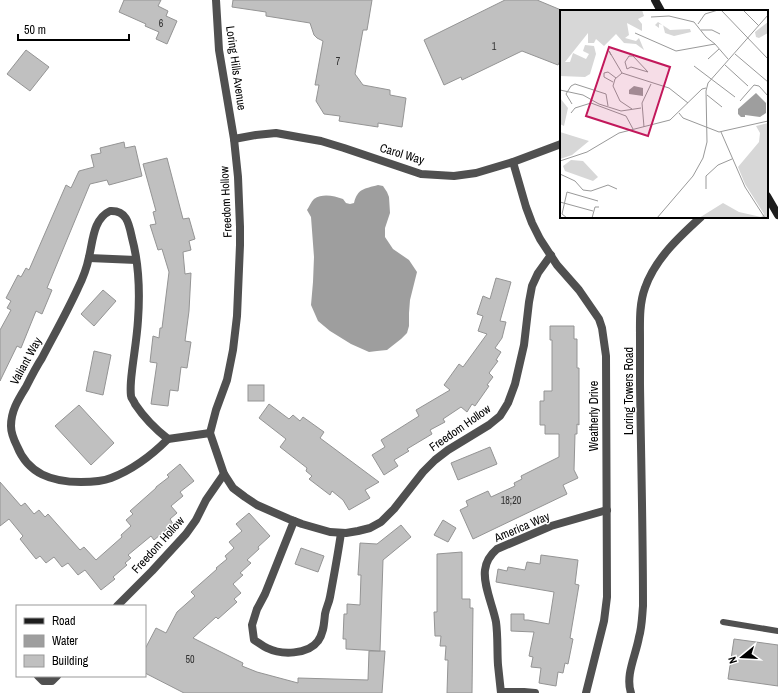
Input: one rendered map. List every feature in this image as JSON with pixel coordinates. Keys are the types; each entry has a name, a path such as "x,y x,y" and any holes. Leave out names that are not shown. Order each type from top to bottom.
{"main road":[{"path":"655,0 660,10"},
{"path":"768,198 778,215"}],"street":[{"name":"Loring Hills Avenue","path":"216,0 220,50 234,139"},
{"name":"Carol Way","path":"234,139 256,135 276,134 298,137 321,141 421,174 454,176 476,173 513,162 560,144"},
{"name":"Freedom Hollow","path":"234,139 238,177 240,227 237,316 233,350 227,380 216,410 210,434 224,474 233,488 257,505 302,524 330,532 341,533 370,528 381,522 394,509 418,478 435,460 448,450 489,425 500,416 508,403 515,384 524,345 532,286 538,273 551,255"},
{"name":"Weatherly Drive","path":"513,162 526,206 540,239 557,265 579,290 599,320 602,328 606,356 606,609 601,636 586,693"},
{"name":"Valiant Way","path":"110,211 119,212 127,219 134,244 136,260 138,279 138,320 131,382 131,397 155,430 168,439 160,448 147,458 111,478 92,482 71,482 51,479 33,469 25,462 19,451 11,428 11,416 16,403 56,332 79,286 89,258 95,231 102,217 106,213 110,211"},
{"name":"Loring Towers Road","path":"631,693 631,670 642,623 643,586 640,315 642,301 645,288 658,263 671,246 700,218"},
{"path":"89,258 136,260"},
{"path":"168,439 210,434"},
{"name":"Freedom Hollow","path":"118,605 186,534 196,520 206,500 224,474"},
{"name":"America Way","path":"501,693 496,622 484,572 490,555 497,549 551,526 607,510"},
{"path":"294,521 265,594 257,609 252,625 254,640 266,648 281,652 297,652 309,649 318,641 324,629 341,533"},
{"path":"39,677 43,681 52,681 56,677"},
{"path":"501,693 535,693"}],"lane":[{"path":"723,622 778,630"}],"water":[{"path":"378,185 383,186 389,197 390,213 385,228 385,237 393,249 409,260 417,272 410,300 409,326 407,333 387,350 369,352 351,344 330,331 318,321 311,305 314,257 311,217 307,210 314,199 321,196 332,196 343,199 346,203 354,203 357,194 362,190"}],"building":[{"path":"124,0 161,0 158,6 168,11 166,16 177,21 167,44 156,39 159,32 145,26 146,24 119,12"},
{"path":"233,0 372,0 367,30 363,30 355,74 363,85 390,90 390,95 406,98 402,127 378,123 378,127 339,121 340,116 324,114 316,101 319,85 315,85 323,41 314,35 310,23 266,16 266,12 232,7"},
{"path":"505,0 537,0 561,10 560,61 558,65 522,51 462,80 461,77 444,85 424,40"},
{"path":"26,50 49,67 30,91 7,74"},
{"path":"124,142 125,148 135,146 142,176 109,185 107,180 90,184 47,288 52,290 42,314 36,311 21,348 17,346 0,381 0,330 11,310 7,308 11,301 6,298 18,275 21,277 26,268 29,270 66,185 71,188 79,171 94,167 91,155 101,153 100,148"},
{"path":"167,158 183,219 189,218 195,239 189,241 191,250 183,252 185,274 191,273 189,311 185,341 191,342 187,368 181,367 178,391 170,390 168,406 151,404 157,363 150,362 153,336 159,338 160,328 162,328 169,272 162,249 158,250 150,225 156,224 153,212 156,211 143,164"},
{"path":"496,278 511,282 500,321 506,322 502,338 495,348 501,352 496,360 498,361 489,373 493,377 487,385 489,386 475,406 472,404 467,412 461,407 443,419 445,422 430,430 432,434 407,449 409,451 394,460 398,466 384,475 372,455 385,447 381,440 419,416 416,410 450,390 444,385 459,364 463,367 487,334 478,331 483,316 477,314 483,296 490,299"},
{"path":"103,290 116,301 94,326 81,314"},
{"path":"550,326 574,326 574,339 577,339 577,368 579,368 579,425 577,424 577,434 575,434 574,470 578,478 563,485 567,494 473,539 460,510 468,506 466,501 488,491 491,497 515,486 514,483 522,479 521,476 559,457 559,434 545,434 545,425 540,425 540,401 544,401 544,391 552,391 552,340 550,340"},
{"path":"94,351 111,355 103,395 86,391"},
{"path":"248,385 264,385 264,401 248,401"},
{"path":"269,404 289,419 293,415 300,421 303,417 324,432 320,438 379,482 365,490 370,498 349,510 343,500 332,491 330,495 309,479 312,476 306,471 307,468 280,447 286,439 259,418"},
{"path":"79,405 114,443 91,465 55,426"},
{"path":"490,447 497,464 458,480 451,463"},
{"path":"180,464 194,481 180,492 183,496 171,506 177,513 170,519 173,524 154,540 151,536 128,555 131,558 125,563 127,565 113,577 115,579 101,590 85,570 78,575 68,563 62,567 54,557 46,563 40,556 36,559 20,539 23,536 9,519 0,526 0,482 21,506 25,503 34,514 39,510 45,517 48,514 80,550 84,547 96,560 122,537 121,535 131,526 126,520 133,514 130,511 169,477 167,475"},
{"path":"249,513 270,536 247,560 251,563 240,573 243,575 233,584 241,593 234,599 237,602 218,619 216,617 193,638 243,663 242,666 257,672 298,683 298,678 368,680 369,651 385,651 382,693 184,693 146,674 146,647 156,628 166,633 177,612 195,596 191,592 227,559 225,556 234,548 229,542 242,531 236,524"},
{"path":"443,520 456,528 448,542 434,535"},
{"path":"401,525 411,537 383,560 380,651 346,649 346,639 343,639 344,614 347,614 347,604 360,605 361,575 358,575 360,543 377,544"},
{"path":"301,548 324,556 318,572 295,564"},
{"path":"462,552 462,599 470,599 470,608 473,608 472,693 447,693 448,660 445,660 446,646 440,646 441,636 435,636 434,612 437,612 437,554"},
{"path":"541,555 578,560 575,584 579,585 570,638 573,639 568,664 565,663 563,673 558,672 556,686 539,683 541,668 531,667 533,657 529,656 534,632 511,631 511,614 524,614 524,620 549,624 554,592 496,582 498,569 507,571 508,567 525,570 527,562 540,564"},
{"path":"734,639 778,645 778,686 728,679"}]}
